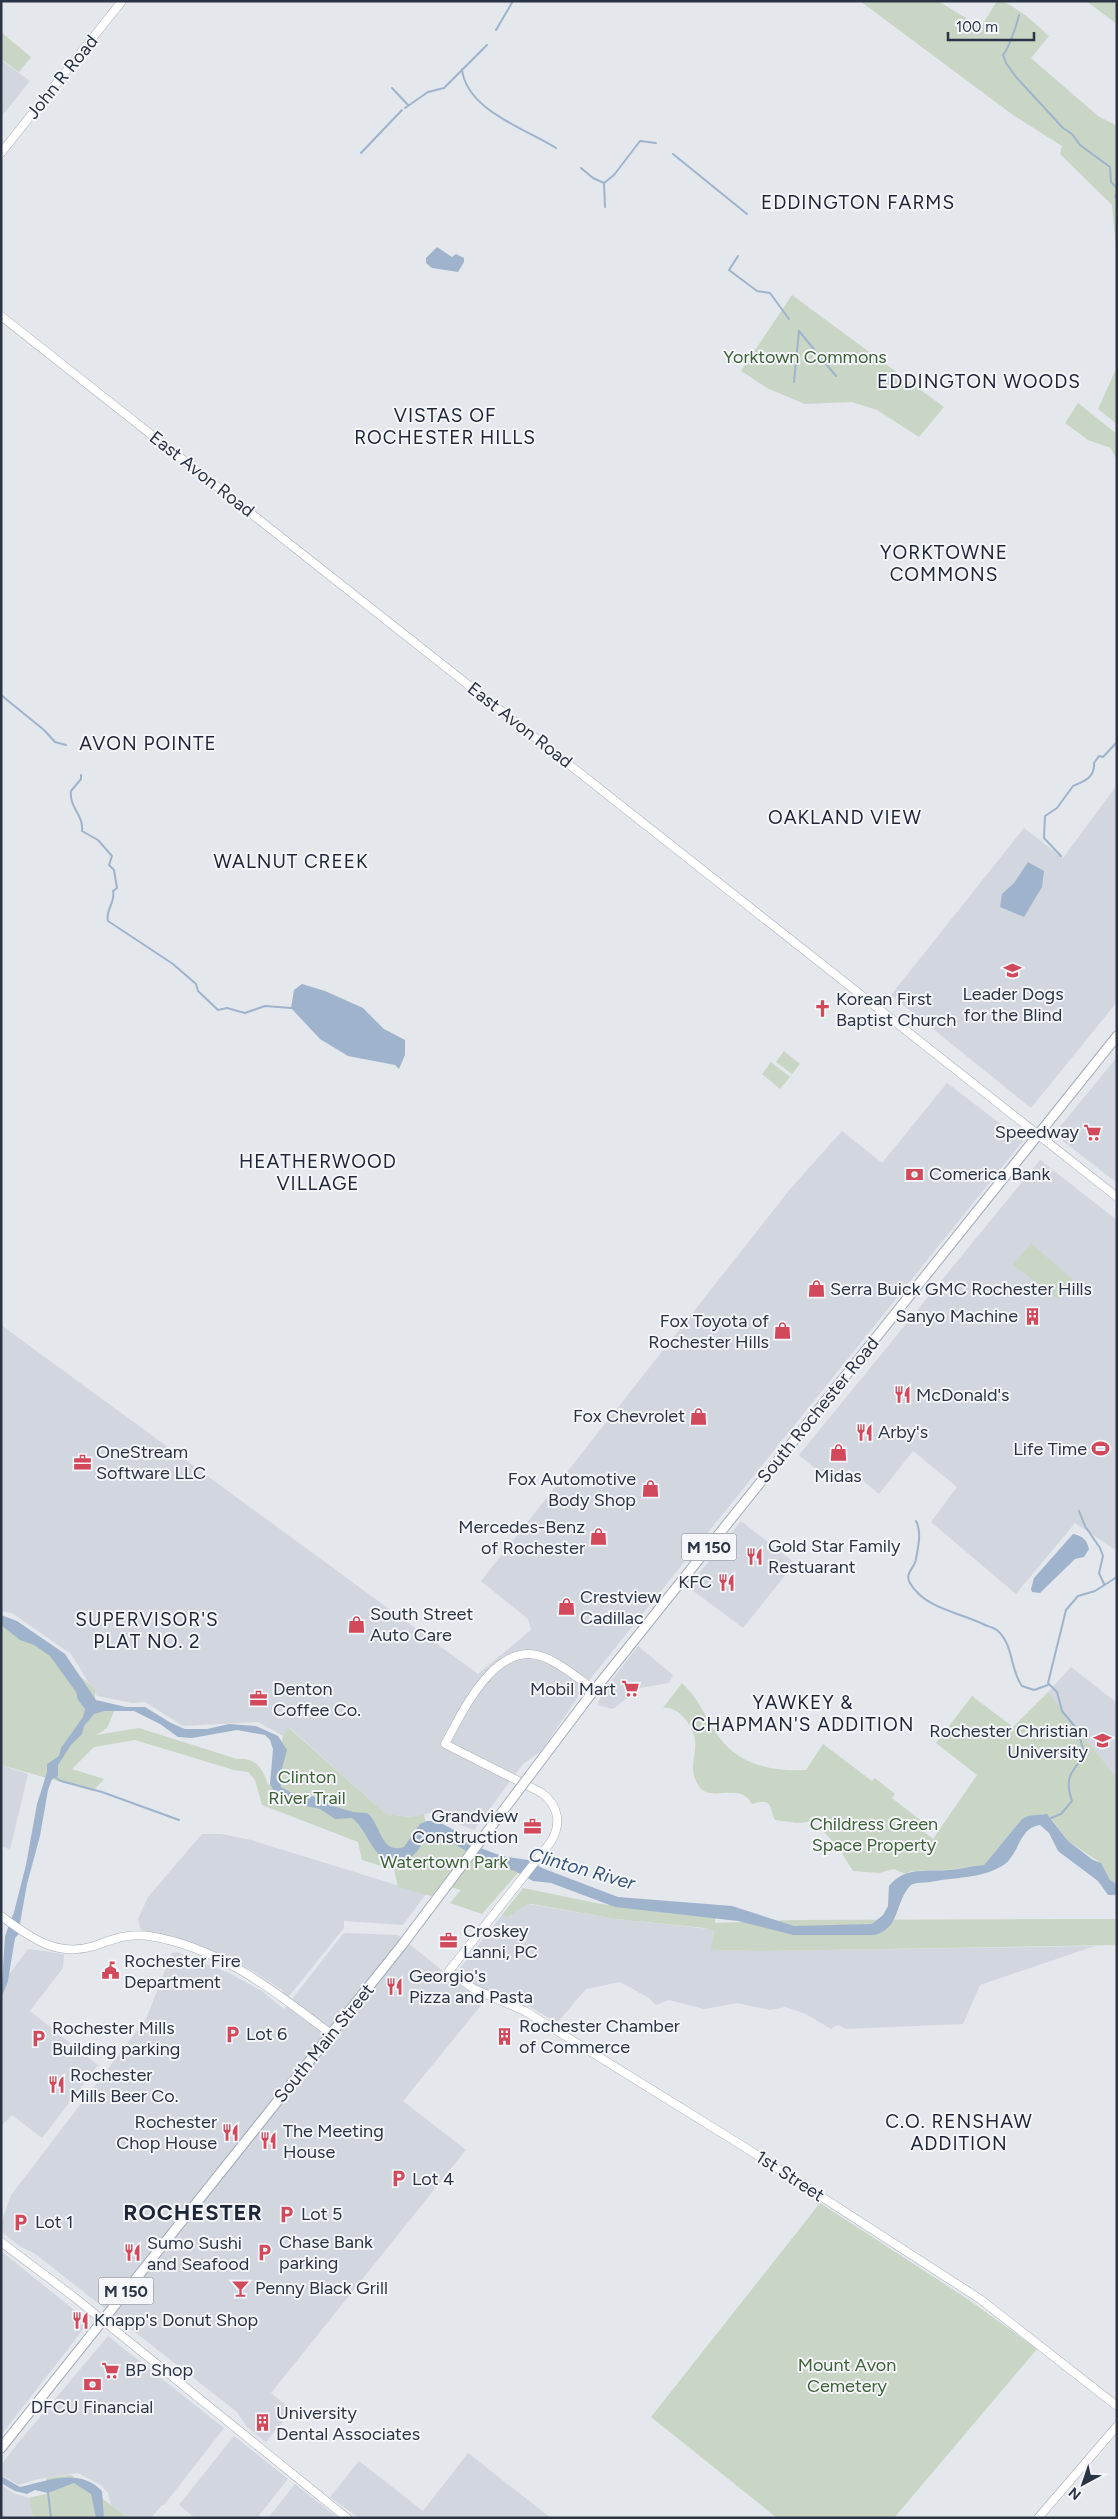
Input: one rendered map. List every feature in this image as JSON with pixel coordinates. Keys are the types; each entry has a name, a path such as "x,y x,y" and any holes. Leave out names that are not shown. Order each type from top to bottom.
{"main road":[{"name":"South Rochester Road","path":"558,1738 594,1690 1117,1036"},
{"name":"South Main Street","path":"102,2321 402,1945 558,1738"},
{"name":"M 150","path":"1,2448 102,2321"}],"street":[{"name":"John R Road","path":"1,153 122,1"},
{"name":"East Avon Road","path":"1,316 1117,1197"},
{"name":"1st Street","path":"594,1690 546,1658 531,1654 516,1656 499,1666 481,1684 445,1744 539,1791 550,1800 557,1812 557,1830 539,1857 449,1971 474,1989 514,2005 573,2041 746,2148 980,2299 1117,2406"},
{"path":"1,1916 38,1942 59,1949 86,1948 114,1938 133,1935 152,1937 188,1946 247,1973 330,2034"},
{"path":"1,2242 347,2518"},
{"path":"1038,2518 1117,2426"}],"shaded area":[{"path":"1,60 30,81 1,117"},
{"name":"Leader Dogs for the Blind","path":"1117,785 1117,1002 1031,1108 891,995 1024,828 1063,858"},
{"path":"1117,1057 1117,1183 1054,1134"},
{"path":"947,1083 1023,1141 591,1678 541,1751 523,1764 474,1830 430,1813 410,1817 386,1814 290,1728 283,1736 258,1722 183,1726 145,1702 133,1703 97,1696 71,1654 12,1613 1,1611 1,1325 478,1674 531,1630 528,1619 481,1581 791,1188 842,1131 882,1163"},
{"path":"1040,1160 1117,1220 1117,1546 1114,1549 1075,1523 1016,1594 931,1522 957,1487 913,1451 879,1494 849,1469 834,1484 799,1455"},
{"path":"741,1521 795,1563 743,1628 688,1587"},
{"path":"638,1646 673,1675 669,1683 640,1688 613,1709 597,1705 603,1692"},
{"name":"Rochester Christian University","path":"1071,1667 1117,1703 1117,1778 1048,1692"},
{"path":"1,1765 28,1774 10,1850 1,1845"},
{"path":"202,1834 221,1834 251,1840 426,1894 403,1925 344,1921 344,1928 286,2000 282,1990 253,1971 219,1954 177,1938 141,1930 138,1919 148,1897"},
{"path":"528,1904 616,1919 709,1929 714,1931 712,1950 763,1951 1095,1946 980,1985 963,2024 846,2029 838,2025 831,2029 806,2014 785,2007 770,2010 737,2003 704,2009 669,2000 656,2005 649,1998 620,1982 586,1989 557,2023 519,2000 482,1989 457,1972 502,1915 508,1917"},
{"path":"343,1934 398,1935 483,2003 403,2101 466,2150 271,2393 292,2410 266,2442 247,2427 237,2412 34,2253 21,2247 3,2233 1,2223 11,2195 146,2019 172,1953 177,1952 229,1973 263,1992 284,2009"},
{"path":"28,1949 64,1954 63,1968 30,2011 98,2065 42,2138 12,2115 1,2126 1,1999 9,1975"},
{"path":"1,2251 89,2322 1,2435"},
{"path":"108,2336 224,2428 164,2505 151,2518 128,2518 111,2505 108,2493 101,2485 78,2473 38,2479 19,2485 1,2475 1,2465"},
{"path":"234,2436 288,2479 257,2518 195,2518 179,2505"},
{"path":"468,2453 551,2518 359,2518 330,2497 359,2461 423,2511"},
{"path":"295,2484 338,2518 268,2518"},
{"path":"1,2485 13,2493 29,2498 33,2518 1,2518"}],"green space":[{"path":"860,1 938,1 981,27 997,1 1003,2 1024,15 1049,36 1031,58 1098,116 1117,126 1117,260 1112,205 1060,154 1062,146 1013,115"},
{"path":"1086,1 1117,1 1117,24"},
{"path":"1,32 31,57 19,72 1,59"},
{"name":"Yorktown Commons","path":"792,295 944,407 919,437 877,410 852,402 805,404 767,388 741,371"},
{"path":"1117,367 1117,424 1098,409"},
{"path":"1078,403 1117,434 1117,461 1111,448 1088,440 1065,423"},
{"path":"784,1051 800,1064 792,1074 776,1062"},
{"path":"771,1062 790,1077 780,1089 762,1074"},
{"path":"1031,1243 1073,1280 1070,1283 1068,1282 1059,1293 1061,1295 1058,1299 1013,1265"},
{"path":"1,1619 74,1671 95,1689 95,1701 116,1707 107,1728 96,1735 139,1728 237,1759 254,1762 261,1769 268,1785 273,1783 283,1736 289,1728 386,1814 410,1817 424,1814 426,1824 435,1834 489,1857 524,1866 482,1914 450,1903 461,1890 444,1885 435,1897 398,1887 394,1870 362,1860 358,1842 262,1805 255,1780 248,1772 234,1770 135,1740 94,1747 72,1769 104,1779 93,1791 1,1765"},
{"name":"Childress Green Space Property","path":"682,1683 699,1703 719,1737 736,1754 758,1765 769,1768 806,1770 823,1744 872,1781 875,1778 895,1794 892,1798 923,1822 919,1828 933,1839 977,1775 936,1743 972,1696 1013,1727 1048,1692 1117,1778 1117,1884 1110,1880 1098,1861 1068,1841 1051,1818 1045,1814 1022,1819 984,1865 947,1870 912,1871 905,1874 894,1869 879,1873 853,1871 838,1847 824,1832 819,1821 797,1823 775,1820 771,1807 767,1803 759,1802 752,1804 741,1794 714,1793 701,1789 693,1770 694,1734 688,1723 679,1713 669,1708 663,1708"},
{"path":"523,1888 601,1904 715,1916 715,1923 794,1920 1117,1919 1117,1945 763,1951 711,1950 714,1931 705,1928 616,1919 532,1904 528,1904 508,1917 502,1915"},
{"name":"Mount Avon Cemetery","path":"820,2203 969,2300 1037,2349 894,2518 777,2518 651,2417"},
{"path":"71,2475 128,2518 33,2518 29,2498 49,2493 46,2478"}],"water":[{"path":"437,247 452,257 456,254 464,258 464,262 458,272 432,268 426,263 426,258"},
{"path":"1028,862 1044,871 1042,887 1024,917 1000,907 1002,894 1014,883"},
{"path":"302,984 325,991 363,1008 384,1029 405,1040 405,1055 399,1069 395,1065 348,1056 320,1039 291,1008 294,990"},
{"path":"1073,1534 1082,1537 1087,1543 1089,1549 1084,1557 1075,1559 1040,1593 1032,1592 1034,1578"},
{"path":"1,1615 17,1621 65,1654 96,1700 126,1707 145,1707 185,1729 207,1729 229,1724 256,1726 278,1736 287,1750 280,1776 281,1787 292,1793 316,1797 333,1806 353,1812 367,1813 372,1818 385,1842 396,1848 404,1847 420,1824 427,1821 437,1821 454,1830 467,1843 502,1856 528,1860 542,1868 618,1897 732,1906 794,1926 872,1924 883,1915 888,1906 889,1886 902,1875 917,1871 949,1870 984,1865 1022,1819 1028,1816 1047,1814 1068,1841 1093,1860 1101,1863 1110,1880 1117,1884 1117,1895 1108,1895 1098,1881 1058,1851 1049,1833 1040,1825 1027,1831 1008,1861 994,1870 976,1875 911,1885 889,1927 883,1932 874,1935 793,1935 738,1921 615,1907 551,1883 533,1881 515,1871 484,1861 440,1836 425,1835 419,1849 407,1859 387,1860 374,1848 352,1818 335,1819 320,1809 287,1802 276,1795 270,1784 273,1749 270,1740 265,1735 237,1730 192,1738 178,1737 160,1724 134,1711 105,1711 94,1714 84,1726 82,1734 71,1745 58,1765 58,1776 52,1779 48,1790 40,1836 27,1884 18,1935 15,1938 8,1981 1,1999 5,1936 14,1912 26,1865 37,1804 47,1772 47,1764 59,1756 61,1748 83,1717 85,1709 78,1700 76,1692 50,1656 34,1645 20,1640 1,1625"},
{"path":"1,2476 20,2487 52,2479 83,2479 102,2491 104,2518 96,2518 91,2494 74,2483 48,2493 35,2490 27,2494 15,2491 1,2483"}],"waterway":[{"path":"496,30 513,1"},
{"path":"1019,15 1015,30 1003,55 1006,63 1016,77 1063,128 1072,134 1080,145 1110,167 1111,182 1117,188"},
{"path":"405,108 428,92 444,88 487,45"},
{"path":"462,69 466,83 474,96 486,107 499,117 556,148"},
{"path":"392,88 408,105"},
{"path":"361,153 402,110"},
{"path":"604,183 614,175 640,141 656,143"},
{"path":"673,154 747,214"},
{"path":"581,168 593,178 604,183"},
{"path":"604,183 605,207"},
{"path":"1117,192 1115,197 1117,198"},
{"path":"738,256 729,270 757,291 770,293 789,319"},
{"path":"799,331 836,376"},
{"path":"794,382 799,331"},
{"path":"1,695 44,730 55,742 66,745"},
{"path":"1061,856 1044,838 1045,816 1057,808 1073,786 1091,776 1094,763 1099,756 1103,757 1117,742"},
{"path":"81,775 81,779 71,791 71,797 81,820 82,831 98,840 112,856 109,865 114,870 117,888 113,891 114,895 107,917 108,921 173,964 196,984 198,991 218,1010 227,1008 245,1013 265,1006 291,1008"},
{"path":"1079,1511 1085,1526 1100,1548 1103,1556 1099,1573 1104,1584"},
{"path":"916,1521 919,1530 918,1545 915,1562 908,1576 916,1592 924,1599 943,1609 998,1631 1007,1644 1015,1673 1022,1686 1034,1690 1048,1685"},
{"path":"1051,1818 1061,1814 1072,1801 1069,1786 1070,1776 1085,1755 1077,1729 1062,1711 1057,1692 1048,1683 1066,1610 1078,1596 1095,1591 1117,1577"},
{"path":"55,1777 61,1781 102,1792 179,1820"},
{"path":"48,2493 51,2518"}],"place":[{"name":"Leader Dogs for the Blind","path":"1013,971"},
{"name":"Korean First Baptist Church","path":"822,1009"},
{"name":"Speedway","path":"1093,1132"},
{"name":"Comerica Bank","path":"915,1174"},
{"name":"Serra Buick GMC Rochester Hills","path":"816,1289"},
{"name":"Sanyo Machine","path":"1032,1316"},
{"name":"Fox Toyota of Rochester Hills","path":"783,1331"},
{"name":"McDonald's","path":"902,1395"},
{"name":"Fox Chevrolet","path":"699,1416"},
{"name":"Arby's","path":"864,1432"},
{"name":"Life Time","path":"1101,1449"},
{"name":"Midas","path":"838,1453"},
{"name":"OneStream Software LLC","path":"82,1462"},
{"name":"Fox Automotive Body Shop","path":"650,1489"},
{"name":"Mercedes-Benz of Rochester","path":"599,1537"},
{"name":"Gold Star Family Restuarant","path":"754,1556"},
{"name":"KFC","path":"726,1582"},
{"name":"Crestview Cadillac","path":"566,1607"},
{"name":"South Street Auto Care","path":"356,1624"},
{"name":"Mobil Mart","path":"630,1689"},
{"name":"Denton Coffee Co.","path":"259,1699"},
{"name":"Rochester Christian University","path":"1102,1741"},
{"name":"Grandview Construction","path":"532,1826"},
{"name":"Croskey Lanni, PC","path":"449,1941"},
{"name":"Rochester Fire Department","path":"110,1971"},
{"name":"Georgio's Pizza and Pasta","path":"395,1986"},
{"name":"Lot 6","path":"232,2034"},
{"name":"Rochester Chamber of Commerce","path":"505,2036"},
{"name":"Rochester Mills Building parking","path":"38,2038"},
{"name":"Rochester Mills Beer Co.","path":"56,2085"},
{"name":"Rochester Chop House","path":"231,2132"},
{"name":"The Meeting House","path":"269,2141"},
{"name":"Lot 4","path":"398,2179"},
{"name":"Lot 5","path":"287,2214"},
{"name":"Lot 1","path":"21,2222"},
{"name":"Chase Bank parking","path":"265,2252"},
{"name":"Sumo Sushi and Seafood","path":"133,2253"},
{"name":"Penny Black Grill","path":"241,2288"},
{"name":"Knapp's Donut Shop","path":"80,2320"},
{"name":"BP Shop","path":"111,2370"},
{"name":"DFCU Financial","path":"92,2384"},
{"name":"University Dental Associates","path":"262,2423"}],"district":[{"name":"EDDINGTON FARMS","path":"858,202"},
{"name":"EDDINGTON WOODS","path":"979,381"},
{"name":"VISTAS OF ROCHESTER HILLS","path":"445,426"},
{"name":"YORKTOWNE COMMONS","path":"944,563"},
{"name":"AVON POINTE","path":"148,743"},
{"name":"OAKLAND VIEW","path":"845,817"},
{"name":"WALNUT CREEK","path":"291,861"},
{"name":"HEATHERWOOD VILLAGE","path":"318,1172"},
{"name":"SUPERVISOR'S PLAT NO. 2","path":"147,1630"},
{"name":"YAWKEY & CHAPMAN'S ADDITION","path":"803,1713"},
{"name":"C.O. RENSHAW ADDITION","path":"959,2132"},
{"name":"ROCHESTER","path":"193,2212"}],"park label":[{"name":"Clinton River Trail","path":"307,1787"},
{"name":"Watertown Park","path":"444,1862"}],"water label":[{"name":"Clinton River","path":"582,1868"}]}
